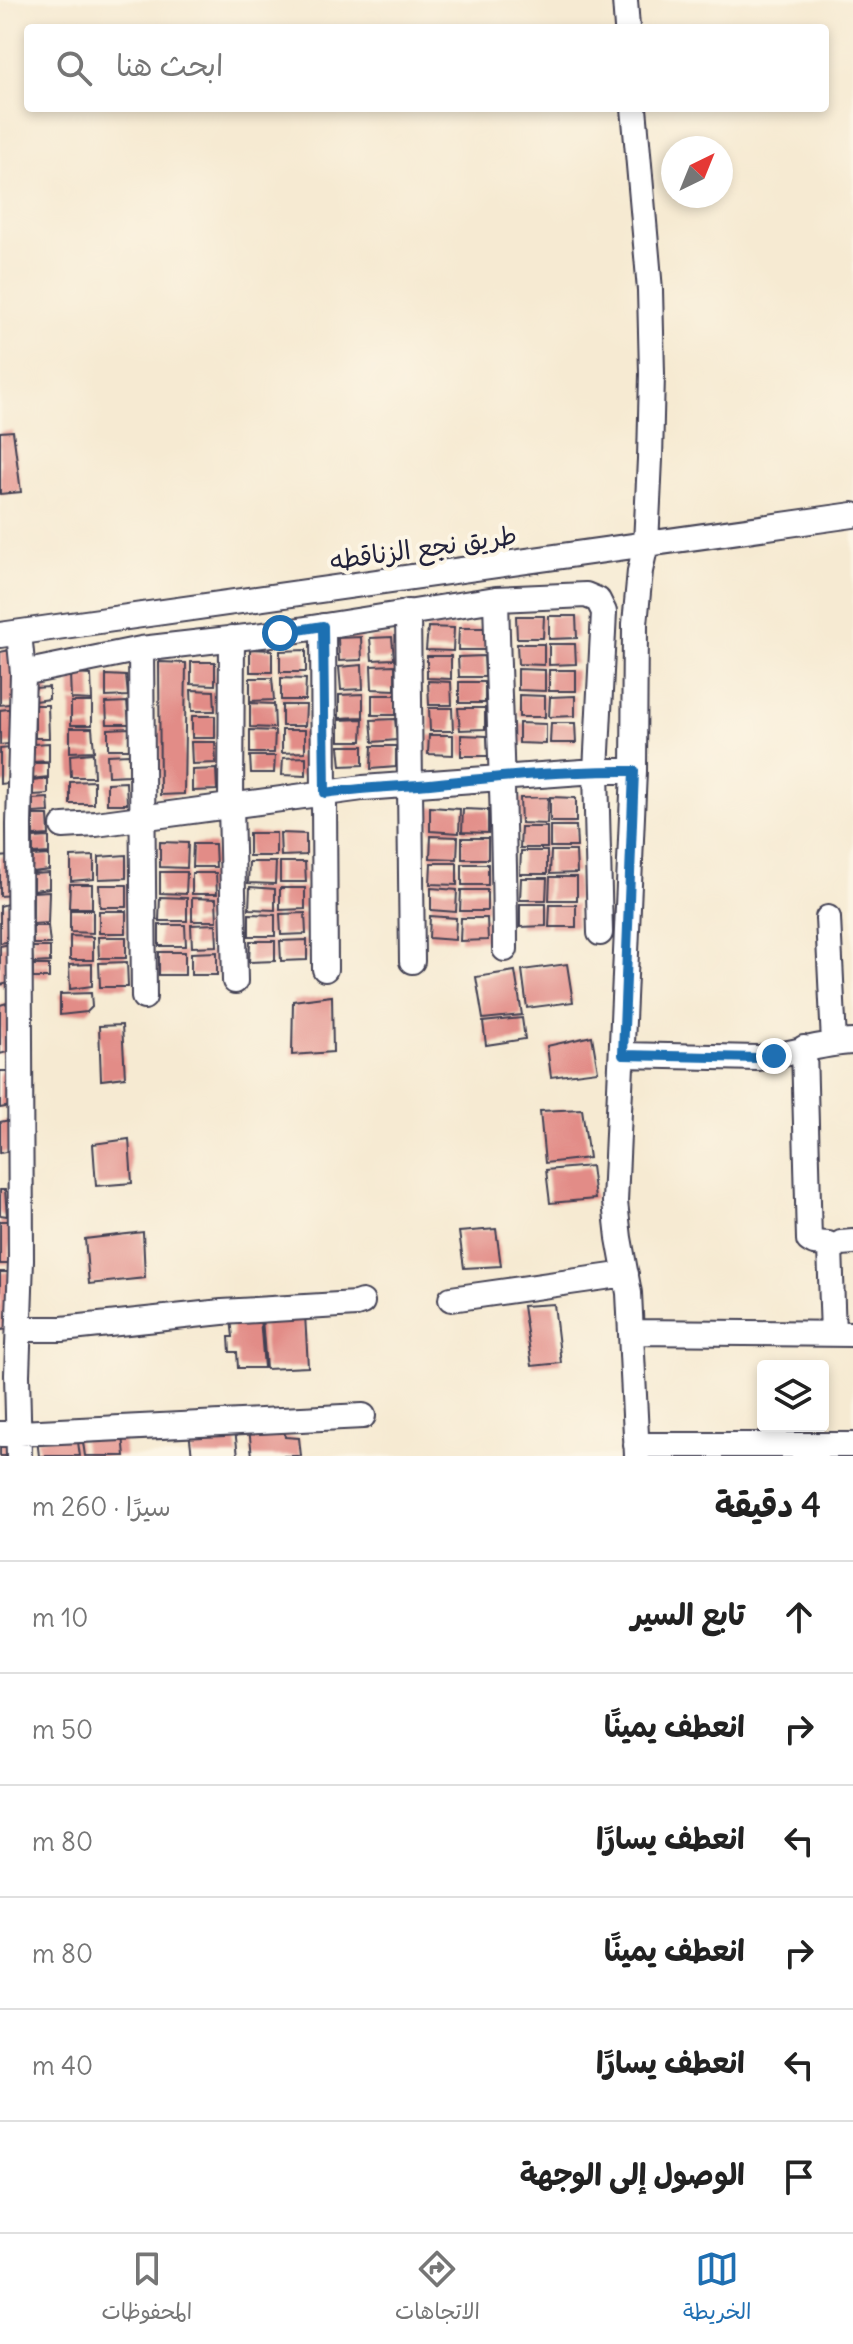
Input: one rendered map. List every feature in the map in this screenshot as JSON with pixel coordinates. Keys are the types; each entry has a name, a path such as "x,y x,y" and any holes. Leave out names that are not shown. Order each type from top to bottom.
{"street":[{"path":"625,0 627,24"},
{"path":"634,112 650,318 651,445 646,544 638,584 635,624 634,771 615,1202 626,1274 637,1451 853,1445"},
{"name":"طريق نجع الزناقطه","path":"9,634 853,515"},
{"path":"23,673 141,649 323,626 496,599 586,595 598,600 604,612 596,771 600,933"},
{"path":"496,599 500,777 505,838 505,949"},
{"path":"408,612 412,961"},
{"path":"323,626 325,969"},
{"path":"9,634 23,673 19,824 10,898 20,1329 8,1376 12,1441 363,1416"},
{"path":"232,638 231,805 235,981"},
{"path":"141,649 144,997"},
{"path":"63,826 363,788 500,777 634,771"},
{"path":"623,1055 758,1058 844,1042 828,918"},
{"path":"631,1332 843,1334 842,1246 811,1242 809,1237 804,1048"},
{"path":"451,1299 626,1274"},
{"path":"20,1329 62,1329 222,1312 362,1302"}],"building":[{"path":"13,431 21,492 0,494 0,432"},
{"path":"516,616 544,616 543,638 517,638"},
{"path":"549,616 576,616 577,638 549,639"},
{"path":"428,627 454,628 453,651 426,650"},
{"path":"459,628 486,628 485,650 458,650"},
{"path":"361,637 362,660 339,661 338,638"},
{"path":"392,637 394,659 372,660 370,638"},
{"path":"517,644 544,644 544,665 518,664"},
{"path":"549,644 575,644 576,664 549,665"},
{"path":"15,649 18,703 0,705 0,652"},
{"path":"250,649 272,650 272,672 250,672"},
{"path":"306,650 306,672 280,672 280,651"},
{"path":"427,656 451,656 451,679 427,678"},
{"path":"484,656 485,677 459,677 458,657"},
{"path":"159,662 186,663 184,794 160,795"},
{"path":"191,662 215,662 215,685 191,684"},
{"path":"362,665 363,689 341,690 339,667"},
{"path":"395,665 395,690 372,689 371,666"},
{"path":"518,669 545,670 545,691 518,690"},
{"path":"549,670 576,670 576,691 549,691"},
{"path":"70,674 91,675 92,700 71,699"},
{"path":"106,675 126,676 128,696 106,697"},
{"path":"250,678 272,678 274,700 250,701"},
{"path":"281,678 306,679 305,700 281,700"},
{"path":"428,681 451,682 452,705 429,705"},
{"path":"459,682 485,682 485,703 459,703"},
{"path":"49,687 49,699 34,701 34,688"},
{"path":"191,690 214,691 215,711 192,711"},
{"path":"363,694 363,717 339,718 339,695"},
{"path":"372,695 396,695 396,715 372,715"},
{"path":"519,695 545,696 545,717 519,717"},
{"path":"575,696 575,716 549,717 550,697"},
{"path":"71,702 92,702 92,725 71,725"},
{"path":"127,702 129,724 107,724 106,703"},
{"path":"250,703 274,704 275,728 250,727"},
{"path":"35,705 48,705 49,738 35,738"},
{"path":"282,705 306,705 305,726 282,726"},
{"path":"16,708 17,743 0,745 0,710"},
{"path":"429,708 452,708 453,731 430,731"},
{"path":"458,708 485,708 485,729 460,730"},
{"path":"192,716 215,716 215,738 192,738"},
{"path":"363,719 362,741 339,741 339,720"},
{"path":"395,719 397,740 373,742 371,720"},
{"path":"519,723 546,724 546,744 519,743"},
{"path":"551,723 575,723 576,743 550,743"},
{"path":"70,728 92,728 94,751 70,752"},
{"path":"129,728 129,749 108,749 108,729"},
{"path":"250,730 275,731 274,753 250,753"},
{"path":"282,730 305,730 305,752 282,753"},
{"path":"429,735 453,735 453,755 428,754"},
{"path":"461,735 487,736 488,756 461,756"},
{"path":"191,742 215,742 216,763 192,764"},
{"path":"49,743 49,761 33,762 34,744"},
{"path":"339,746 363,746 363,765 341,766"},
{"path":"372,746 396,746 396,767 371,769"},
{"path":"10,748 9,783 0,784 0,749"},
{"path":"93,753 94,777 71,777 70,755"},
{"path":"129,754 130,775 108,776 107,755"},
{"path":"250,756 275,756 274,773 251,773"},
{"path":"306,757 306,776 282,775 283,758"},
{"path":"33,763 48,763 48,777 32,779"},
{"path":"216,769 217,790 192,791 192,770"},
{"path":"48,779 48,794 33,795 33,781"},
{"path":"94,781 94,804 70,804 70,782"},
{"path":"126,782 127,804 107,804 107,783"},
{"path":"548,797 547,824 521,823 520,798"},
{"path":"550,797 576,798 576,822 550,822"},
{"path":"48,798 49,812 33,813 33,799"},
{"path":"430,807 460,809 459,833 430,831"},
{"path":"463,809 488,810 488,833 462,832"},
{"path":"33,815 48,815 49,835 33,836"},
{"path":"550,826 576,826 577,847 550,847"},
{"path":"521,827 547,827 547,848 520,848"},
{"path":"249,833 276,833 276,856 249,856"},
{"path":"280,833 306,834 306,855 281,856"},
{"path":"431,836 458,837 457,859 430,858"},
{"path":"49,837 49,853 33,854 33,838"},
{"path":"462,838 488,838 488,859 462,859"},
{"path":"160,842 188,843 187,868 160,867"},
{"path":"193,844 215,844 216,867 192,867"},
{"path":"521,851 547,851 547,874 520,874"},
{"path":"551,851 576,851 577,873 550,874"},
{"path":"49,855 49,870 32,872 33,856"},
{"path":"126,855 126,878 99,879 99,857"},
{"path":"8,856 13,895 0,896 0,857"},
{"path":"94,856 94,879 71,881 71,857"},
{"path":"249,862 276,862 275,884 248,883"},
{"path":"280,862 305,862 306,882 280,882"},
{"path":"431,863 457,863 457,885 430,884"},
{"path":"462,864 488,864 488,885 462,885"},
{"path":"160,872 187,872 186,894 160,893"},
{"path":"49,873 49,888 33,890 33,874"},
{"path":"192,873 216,873 217,894 192,894"},
{"path":"550,877 577,877 577,900 549,900"},
{"path":"521,878 547,878 546,900 520,900"},
{"path":"70,884 92,884 92,908 69,908"},
{"path":"99,885 127,885 127,907 100,907"},
{"path":"250,887 275,889 275,910 249,909"},
{"path":"280,888 305,888 305,909 280,910"},
{"path":"431,888 457,890 456,912 431,910"},
{"path":"461,890 487,890 487,911 460,911"},
{"path":"49,891 48,923 33,924 33,892"},
{"path":"160,897 187,898 187,921 159,921"},
{"path":"192,898 216,899 217,921 192,921"},
{"path":"14,902 17,940 0,943 0,906"},
{"path":"520,904 546,904 546,926 520,927"},
{"path":"550,905 576,905 576,927 549,927"},
{"path":"70,910 93,910 93,933 70,932"},
{"path":"99,911 126,911 126,933 99,933"},
{"path":"305,913 306,934 281,935 280,914"},
{"path":"249,914 275,915 275,936 249,936"},
{"path":"430,916 456,918 455,940 429,938"},
{"path":"461,918 487,918 488,940 460,941"},
{"path":"216,924 217,946 192,947 191,925"},
{"path":"159,925 185,925 186,946 159,946"},
{"path":"33,926 48,926 50,944 33,944"},
{"path":"70,936 93,937 93,960 70,960"},
{"path":"98,937 126,937 126,958 99,958"},
{"path":"307,940 307,960 281,961 280,941"},
{"path":"250,941 275,941 275,961 249,962"},
{"path":"15,943 18,981 0,985 0,946"},
{"path":"32,947 50,947 50,962 33,963"},
{"path":"159,952 185,952 185,975 159,975"},
{"path":"217,952 217,975 191,975 191,953"},
{"path":"127,962 128,987 100,987 99,963"},
{"path":"92,964 92,986 70,989 69,965"},
{"path":"567,964 573,1002 527,1008 522,970"},
{"path":"33,965 49,965 49,978 33,978"},
{"path":"515,971 522,1015 483,1019 476,977"},
{"path":"91,993 92,1007 87,1012 60,1015 60,994"},
{"path":"332,996 333,1052 292,1055 293,1001"},
{"path":"10,1002 14,1050 0,1054 0,1005"},
{"path":"522,1018 525,1039 486,1045 483,1022"},
{"path":"122,1025 125,1077 101,1080 99,1026"},
{"path":"592,1036 598,1071 551,1077 547,1046"},
{"path":"0,1071 8,1071 11,1106 0,1108"},
{"path":"582,1109 589,1158 545,1163 540,1111"},
{"path":"14,1119 16,1150 0,1153 0,1122"},
{"path":"129,1139 132,1183 96,1186 93,1144"},
{"path":"591,1166 595,1199 550,1203 546,1170"},
{"path":"0,1190 5,1190 7,1216 0,1215"},
{"path":"0,1221 13,1221 9,1264 0,1264"},
{"path":"496,1229 501,1266 464,1268 459,1232"},
{"path":"143,1232 145,1278 89,1284 85,1239"},
{"path":"0,1272 11,1272 8,1329 0,1330"},
{"path":"554,1304 561,1363 532,1366 523,1306"},
{"path":"305,1315 308,1367 266,1369 262,1318"},
{"path":"260,1318 264,1368 238,1368 237,1352 230,1352 229,1337 233,1337 231,1319"},
{"path":"283,1425 285,1437 299,1438 301,1456 252,1456 249,1428"},
{"path":"235,1429 238,1456 192,1456 189,1431"},
{"path":"77,1435 80,1456 39,1456 37,1439"},
{"path":"82,1435 123,1435 125,1456 85,1456"},
{"path":"12,1441 13,1456 0,1456 0,1443"}],"route":[{"path":"280,633 323,626 325,793 500,777 634,771 623,1055 774,1056"}]}
